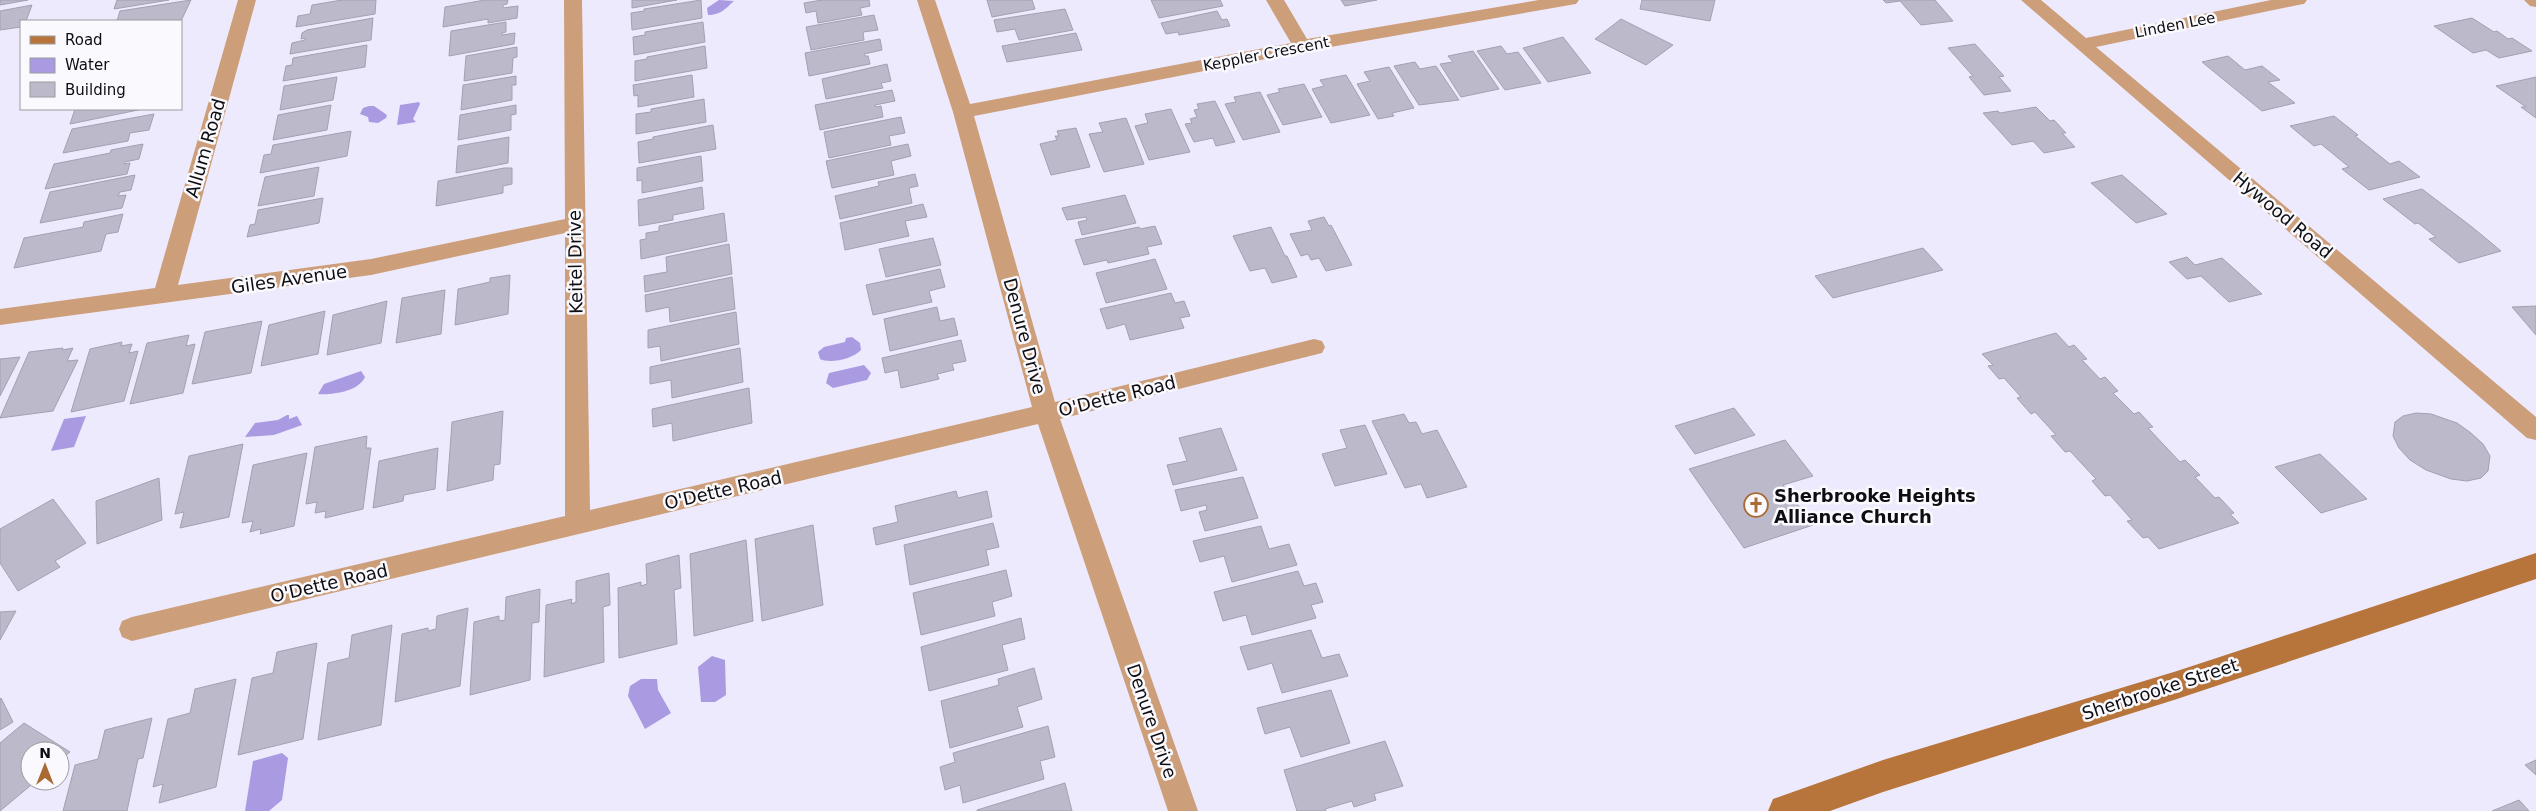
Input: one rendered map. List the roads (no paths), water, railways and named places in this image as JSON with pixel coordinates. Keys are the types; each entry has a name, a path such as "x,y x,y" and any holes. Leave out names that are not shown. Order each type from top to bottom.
{"main road":[{"name":"Sherbrooke Street","path":"1785,811 1883,776 2178,685 2536,566"}],"street":[{"name":"Allum Road","path":"164,296 247,0"},
{"name":"Keitel Drive","path":"573,0 578,524"},
{"name":"Denure Drive","path":"926,0 962,112 1046,413 1183,811"},
{"path":"1275,0 1302,46"},
{"name":"Keppler Crescent","path":"962,112 1302,46 1570,0"},
{"name":"Hywood Road","path":"2030,0 2536,431"},
{"name":"Linden Lee","path":"2082,44 2298,0"},
{"name":"Giles Avenue","path":"0,317 371,267 575,224"},
{"name":"O'Dette Road","path":"132,629 1046,413 1314,346"}],"water":[{"path":"719,0 734,1 726,9 713,15 708,15 707,8"},
{"path":"419,102 420,104 413,119 416,122 397,125 400,105"},
{"path":"374,106 387,115 386,118 378,123 369,122 368,117 360,114 363,108"},
{"path":"852,337 860,343 861,350 853,356 835,361 820,359 818,352 824,347 845,342 846,338"},
{"path":"864,365 871,373 867,380 833,388 826,383 829,373"},
{"path":"361,371 365,377 357,386 344,392 318,394 324,384"},
{"path":"289,415 289,419 297,416 302,425 274,435 245,437 255,423 278,420"},
{"path":"86,416 74,447 51,451 64,419"},
{"path":"712,656 725,660 726,695 715,702 701,702 698,667"},
{"path":"641,679 657,679 658,690 671,713 645,729 628,696 630,686"},
{"path":"282,753 288,758 282,800 269,811 245,811 253,761"}],"place":[{"name":"Sherbrooke Heights Alliance Church","path":"1756,505"}]}
